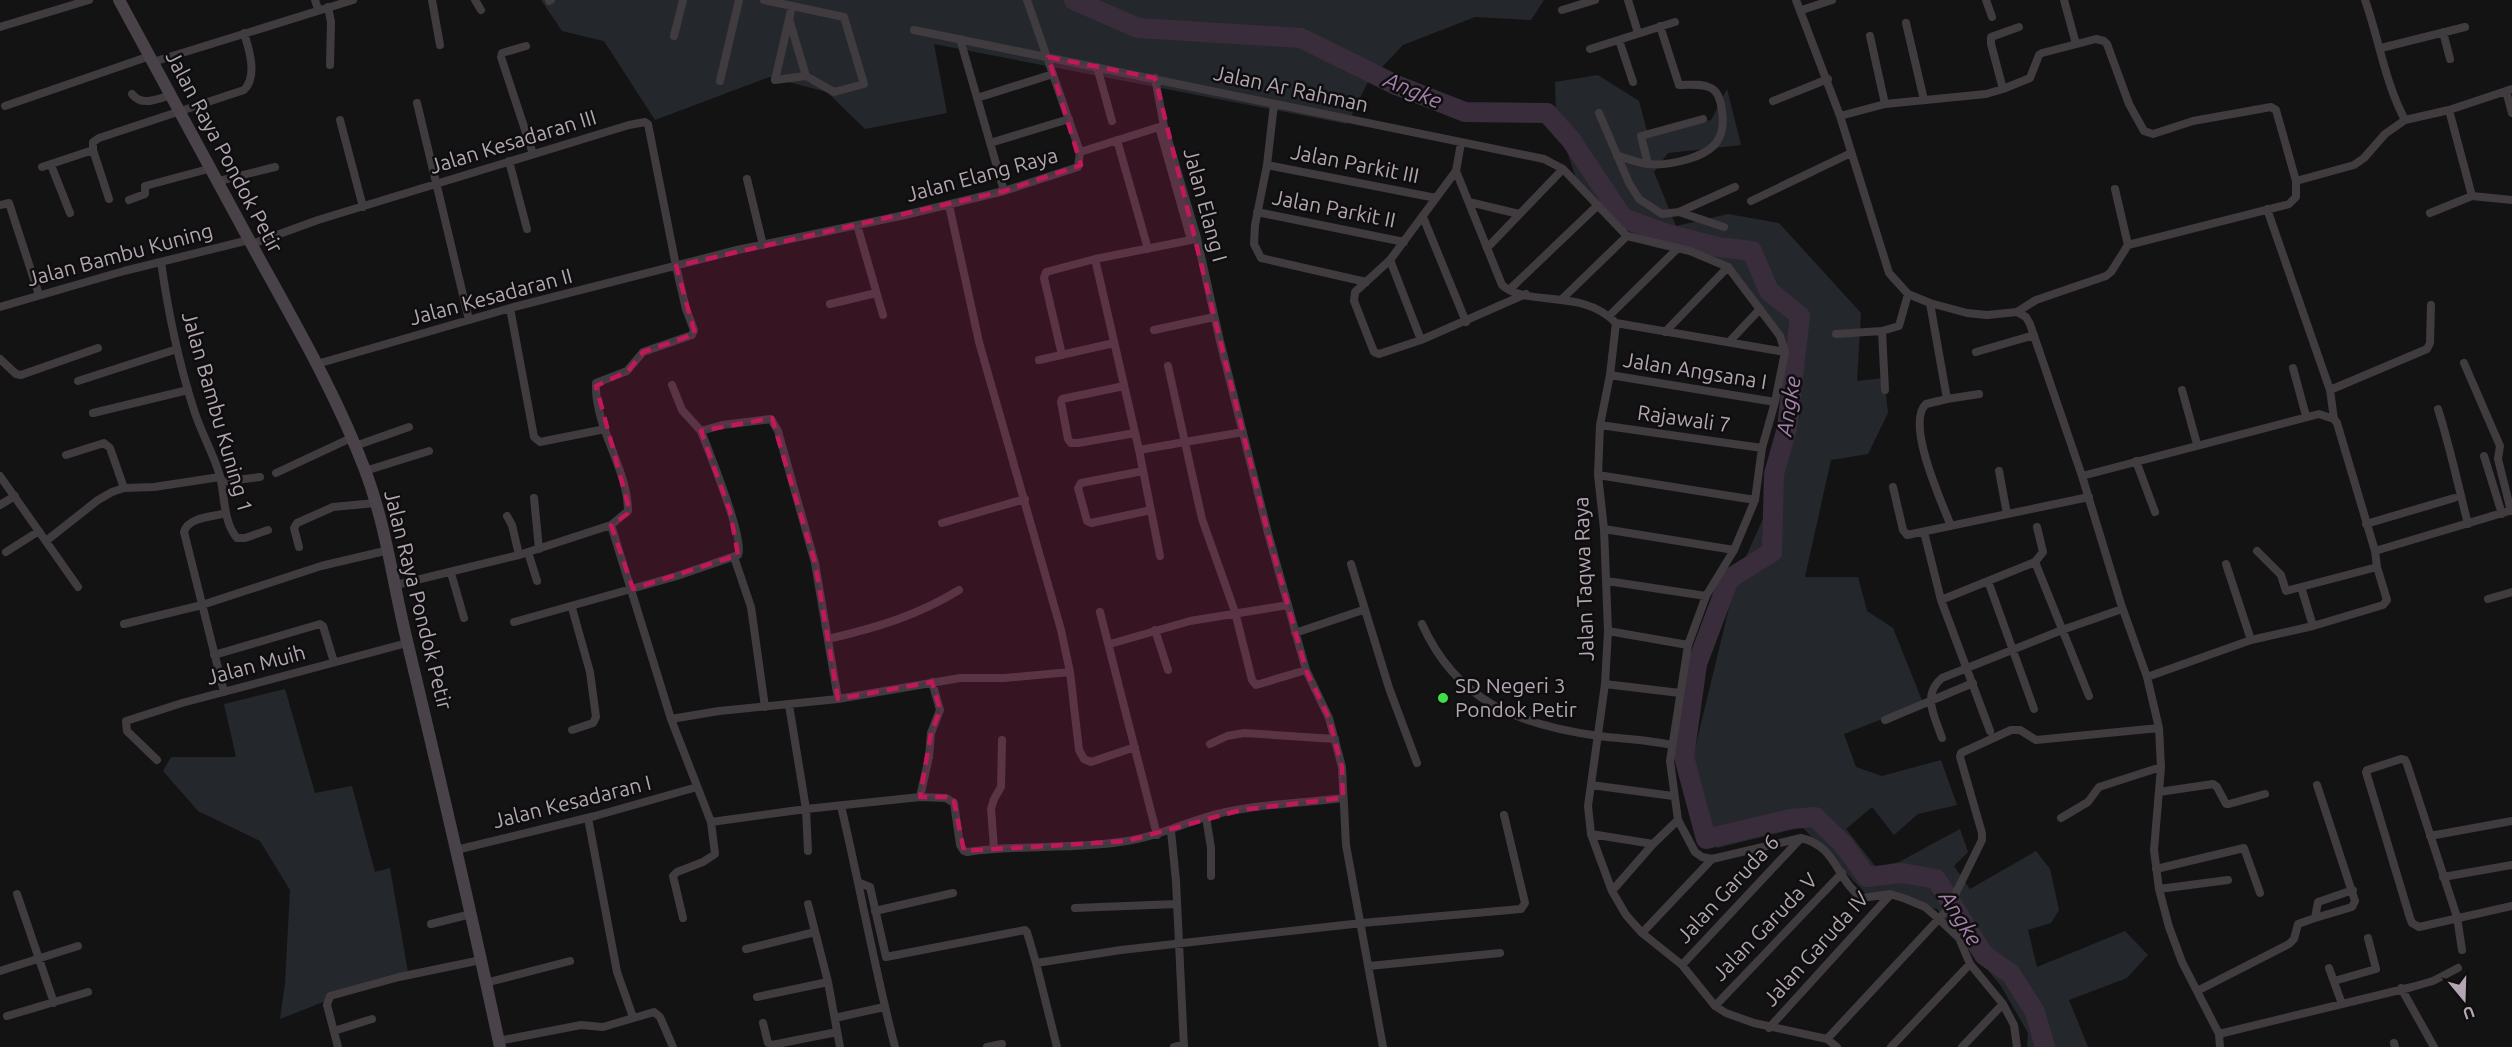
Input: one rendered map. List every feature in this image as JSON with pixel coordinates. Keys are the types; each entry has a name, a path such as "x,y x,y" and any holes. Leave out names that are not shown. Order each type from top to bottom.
{"main road":[{"name":"Jalan Raya Pondok Petir","path":"119,0 212,168 316,364 365,471 389,550 407,643 499,1044"}],"street":[{"path":"0,27 88,0"},
{"path":"5,106 151,59 244,33 316,4 328,7 353,0"},
{"path":"432,0 440,45"},
{"path":"475,0 481,10"},
{"path":"674,36 683,0"},
{"path":"720,81 740,0"},
{"path":"764,0 844,17 864,84 834,92 806,76 776,80 792,6"},
{"name":"Jalan Elang Raya","path":"676,267 763,245 949,205 1004,191 1078,167 1080,152 1027,0"},
{"path":"1562,10 1585,1 1595,0"},
{"path":"1628,0 1638,33"},
{"path":"1796,0 1802,10 1828,79 1889,273 1908,294 1930,303 1967,313 1987,315 2017,312 2036,300 2106,276 2128,245 2294,201 2296,181 2274,109 2266,107 2204,119 2148,134 2129,104 2107,45 2104,41 2096,39 2042,53 2030,78 2003,89 1986,93 1886,104 1840,116"},
{"path":"1802,10 1832,0"},
{"path":"1986,0 1992,17"},
{"path":"2064,0 2076,44"},
{"path":"2365,0 2381,48 2392,93 2405,120"},
{"path":"328,7 331,22 330,66"},
{"path":"789,18 806,76"},
{"path":"1590,49 1675,22"},
{"path":"1906,23 1924,100"},
{"path":"1617,156 1648,164 1672,163 1694,157 1709,149 1719,139 1723,120 1721,100 1714,89 1703,84 1679,85 1660,26"},
{"path":"2003,89 1991,37 2019,27"},
{"path":"2381,48 2464,27"},
{"path":"914,30 1155,78"},
{"path":"2443,32 2450,59"},
{"path":"109,199 92,144 96,140 247,88 252,60 244,33"},
{"path":"1870,36 1886,104"},
{"path":"960,39 1004,191"},
{"path":"1619,40 1633,82"},
{"path":"526,46 502,53 501,57 533,154"},
{"path":"1097,67 1112,121"},
{"path":"977,98 1053,74"},
{"name":"Jalan Ar Rahman","path":"1155,78 1461,143 1534,156 1563,169 1619,230 1628,236"},
{"name":"Jalan Elang I","path":"1155,78 1164,126 1197,238 1214,317 1295,633 1306,670 1329,718 1342,767 1346,845 1383,1047"},
{"path":"1773,101 1828,79"},
{"path":"2296,181 2354,165 2364,158 2385,134 2405,120 2449,110 2509,90 2512,113"},
{"path":"132,94 140,101 149,102 171,95"},
{"path":"417,103 469,320"},
{"path":"1274,104 1254,244 1261,258 1366,282"},
{"path":"2449,110 2472,196"},
{"path":"1599,113 1629,183 1639,199 1662,214 1679,212 1735,187"},
{"path":"990,143 1069,119"},
{"path":"1648,164 1641,136 1703,119"},
{"path":"340,120 363,207"},
{"name":"Jalan Kesadaran III","path":"250,242 509,161 645,122 649,130 676,267"},
{"path":"1062,355 1045,275 1051,269 1191,240 1159,127 1080,152"},
{"path":"1117,140 1148,249"},
{"path":"1461,143 1456,171 1424,218 1390,260 1355,292 1354,297 1374,352 1379,354 1421,340 1526,294"},
{"path":"70,213 46,166 93,150"},
{"path":"1750,201 1851,153"},
{"path":"509,161 527,229"},
{"name":"Jalan Parkit III","path":"1267,165 1436,198"},
{"path":"219,181 275,167"},
{"path":"129,200 145,194 145,186 212,168"},
{"path":"1487,248 1563,169"},
{"path":"1456,171 1503,285 1509,290 1582,303 1609,316 1616,323 1785,352"},
{"path":"747,179 763,245"},
{"path":"2115,189 2128,245"},
{"path":"2430,213 2472,196 2512,200"},
{"path":"1469,202 1519,214"},
{"path":"0,205 9,203 39,295"},
{"path":"949,205 979,342 1025,499 1070,672 1077,740 1084,759 1091,762 1135,747"},
{"path":"1509,290 1598,205"},
{"path":"2147,677 2251,639 2313,626 2383,605 2386,600 2375,551 2334,419 2330,390 2267,209"},
{"name":"Jalan Parkit II","path":"1257,212 1404,242"},
{"path":"1679,212 1724,227"},
{"path":"1424,218 1466,322"},
{"path":"857,225 883,315"},
{"path":"1562,299 1628,236 1704,256 1728,267 1780,336 1785,352 1776,402 1762,448 1755,500 1734,550 1706,596 1688,645 1670,761 1678,820 1695,852 1702,857 1712,859 1801,838 1812,840 1825,850 1854,892 1862,898 1890,894 1924,907 1959,938 1970,964 2003,1004 2014,1025 2017,1047"},
{"name":"Jalan Bambu Kuning","path":"0,307 161,262 250,242"},
{"path":"1609,316 1678,248"},
{"path":"1095,259 1139,450 1160,556"},
{"path":"1390,260 1421,340"},
{"name":"Jalan Bambu Kuning 1","path":"161,262 177,350 197,420 221,480 226,513 237,538 245,538 268,530"},
{"path":"396,585 524,554 611,525 627,514 628,508 600,412 596,386 597,382 627,371 643,352 692,335 676,267"},
{"name":"Jalan Kesadaran II","path":"316,364 510,308 676,267"},
{"path":"1665,332 1728,267"},
{"path":"830,304 876,293"},
{"path":"1836,334 1882,331 1899,326 1902,322 1908,294"},
{"path":"1930,303 1947,399"},
{"path":"2330,390 2427,349 2430,343 2432,305"},
{"path":"510,308 534,437 540,442 605,429"},
{"path":"1729,342 1760,309"},
{"path":"2017,312 2026,317 2034,335 2089,497 2122,609 2147,677 2159,728 2161,767 2154,850 2159,889 2182,963 2219,1034 2220,1047"},
{"path":"1154,330 1214,317"},
{"name":"Jalan Taqwa Raya","path":"1616,323 1610,375 1600,425 1598,475 1604,529 1608,631 1605,684 1588,814 1591,834 1612,891 1626,915 1642,933 1682,965 1715,1006 1739,1018 1769,1028 1827,1039 1837,1047"},
{"path":"1882,331 1885,390"},
{"path":"1976,351 2034,335"},
{"path":"1039,360 1114,343"},
{"path":"0,358 16,374 21,375 98,348"},
{"path":"78,381 177,350"},
{"path":"2464,363 2500,446 2498,459 2508,512"},
{"path":"1168,366 1202,519 1235,612 1253,683 1256,685 1306,670"},
{"path":"2293,368 2306,416"},
{"name":"Jalan Angsana I","path":"1610,375 1776,402"},
{"path":"514,622 572,608 633,589 734,557 741,551 701,431 682,410 672,386"},
{"path":"1124,386 1062,399 1060,402 1068,438 1071,443 1135,433"},
{"path":"93,413 188,390"},
{"path":"2182,390 2197,444"},
{"path":"1951,526 1923,447 1919,416 1926,404 1979,394"},
{"path":"2438,409 2455,462 2456,476 2468,524"},
{"path":"2082,476 2306,416 2319,414 2334,419"},
{"path":"701,431 766,418 774,421 815,563 838,699"},
{"name":"Rajawali 7","path":"1600,425 1762,448"},
{"path":"276,473 353,442 409,427"},
{"path":"1139,450 1243,432"},
{"path":"66,455 104,443 110,448 124,488"},
{"path":"365,471 429,451"},
{"path":"2484,456 2508,512"},
{"path":"2136,462 2154,512"},
{"path":"1143,471 1082,483 1078,488 1087,521 1091,524 1151,510"},
{"path":"1999,471 2007,514"},
{"path":"1598,475 1755,500"},
{"path":"0,476 78,587"},
{"path":"46,541 104,495 124,488 260,477"},
{"path":"1893,487 1905,534 2089,497"},
{"path":"0,505 15,496"},
{"path":"534,498 539,549"},
{"path":"2366,524 2454,498"},
{"path":"942,523 1025,499"},
{"path":"299,547 294,528 297,523 333,507 376,502"},
{"path":"2375,551 2508,512"},
{"path":"224,692 184,532 185,527 192,521 226,513"},
{"path":"507,516 537,581"},
{"path":"611,525 633,589 671,719 711,822 715,854 673,876 683,918"},
{"path":"1941,600 2035,562 2043,552 2037,527"},
{"path":"1604,529 1734,550"},
{"path":"6,552 39,531"},
{"path":"1924,532 1941,600 1990,731"},
{"path":"124,624 202,605 321,566 389,550"},
{"path":"2257,551 2281,575 2286,591 2377,567"},
{"path":"734,557 751,607 765,707"},
{"path":"2035,562 2089,696"},
{"path":"1351,564 1389,688 1417,763"},
{"path":"2226,564 2251,639"},
{"path":"451,573 464,618"},
{"path":"1607,580 1706,596"},
{"path":"1988,581 2034,709"},
{"path":"2301,587 2313,626"},
{"path":"828,639 893,623 936,605 959,590"},
{"path":"2488,599 2512,592"},
{"path":"1110,644 1155,630 1235,612 1288,605"},
{"path":"572,608 590,672 596,717 593,723 572,730"},
{"path":"1942,738 1929,702 1932,689 1937,682 1966,667 2122,609"},
{"path":"1295,633 1364,610"},
{"path":"1100,612 1157,836"},
{"path":"214,656 320,624 323,626 334,662"},
{"path":"1422,624 1432,647 1451,673 1473,693 1491,705 1553,728 1672,745"},
{"path":"1155,630 1168,670"},
{"path":"1608,631 1688,645"},
{"name":"Jalan Muih","path":"157,760 127,732 124,724 130,719 407,643"},
{"path":"671,719 719,711 838,699 960,678 1004,678 1070,672"},
{"path":"920,797 930,757 931,733 940,710 932,682"},
{"path":"1885,720 1973,683"},
{"path":"1605,684 1680,693"},
{"path":"789,705 806,809 808,851"},
{"path":"1827,1039 1939,920 1960,887 1982,840 1960,757 1961,753 2011,730 2020,730 2036,740 2159,728"},
{"path":"1210,744 1227,736 1244,734 1335,739"},
{"path":"994,848 991,809 1001,787 1002,740"},
{"path":"2462,950 2457,917 2404,760 2367,770 2412,923 2419,927 2457,917 2512,906"},
{"path":"2061,818 2088,802 2099,787 2161,767"},
{"path":"2159,792 2213,784 2226,804 2265,794"},
{"path":"1591,785 1673,796"},
{"path":"2197,991 2289,944 2294,939 2298,924 2352,907 2355,901 2353,890 2317,785"},
{"name":"Jalan Kesadaran I","path":"456,850 588,818 697,788"},
{"path":"711,822 920,797 946,798 954,803 960,845 964,851 994,848 1062,848 1157,836 1206,817 1241,810 1343,798"},
{"path":"841,806 860,883 884,1007 895,1047"},
{"path":"1036,963 1121,950 1362,923 1521,909 1525,903 1504,815"},
{"path":"1206,817 1211,876"},
{"path":"588,818 617,972 633,1017"},
{"path":"1612,891 1653,844 1678,820"},
{"path":"2430,836 2512,821"},
{"path":"1171,831 1184,1046 1174,1047"},
{"path":"1591,834 1653,844"},
{"name":"Jalan Garuda 6","path":"1682,965 1801,838"},
{"path":"2156,869 2244,849 2260,893"},
{"path":"1642,933 1712,859"},
{"path":"2443,877 2512,865"},
{"name":"Jalan Garuda V","path":"1715,1006 1842,873"},
{"path":"2159,889 2228,880"},
{"path":"860,883 870,887 886,957 1024,930 1028,932 1057,1047"},
{"path":"2315,918 2316,905 2320,900 2353,890"},
{"path":"875,911 953,893"},
{"path":"16,894 54,1003"},
{"name":"Jalan Garuda IV","path":"1769,1028 1890,894"},
{"path":"808,904 828,982 840,1047"},
{"path":"1075,908 1177,904"},
{"path":"431,924 471,914"},
{"path":"746,949 815,932"},
{"path":"2334,981 2376,969 2368,938"},
{"path":"0,970 78,946"},
{"path":"1369,966 1500,953"},
{"path":"338,1047 327,1005 330,996 399,977 481,960"},
{"path":"485,983 570,961"},
{"path":"1892,1047 1970,964"},
{"path":"2329,968 2342,1004"},
{"path":"2219,1034 2433,981 2458,968"},
{"path":"758,998 828,982"},
{"path":"2401,988 2434,1047"},
{"path":"7,1016 88,992"},
{"path":"1962,1047 2003,1004"},
{"path":"835,1018 884,1007"},
{"path":"499,1044 582,1025 603,1027 633,1017 657,1013 673,1047"},
{"path":"333,1031 372,1019"},
{"path":"763,1023 768,1043 772,1045 837,1032"},
{"path":"987,1047 1002,1044"}],"highlighted area":[{"path":"1048,57 1155,78 1268,533 1306,670 1329,718 1342,767 1343,798 1241,810 1127,841 964,851 953,797 920,797 931,733 940,710 932,682 838,699 815,563 772,418 701,431 730,511 738,555 633,589 611,525 630,512 596,386 628,371 643,352 695,334 676,266 1004,191 1081,165"}],"shaded area":[{"path":"541,0 1544,0 1531,20 1475,17 1403,45 1368,82 1347,124 934,44 947,113 865,129 827,92 769,77 655,120 604,41 562,31"},
{"path":"1598,75 1639,101 1647,131 1711,120 1727,89 1741,145 1668,153 1654,172 1676,226 1728,214 1779,223 1861,313 1857,381 1884,378 1888,413 1868,454 1831,460 1805,577 1858,577 1867,611 1893,628 1923,703 1844,734 1856,767 1882,776 1941,760 1957,805 1918,814 1894,835 1872,807 1846,829 1876,867 1899,862 1960,829 1968,852 1954,866 1970,889 2036,851 2050,869 2059,910 2051,923 2028,930 2037,967 2125,931 2148,955 2127,978 2069,1000 2088,1047 2027,1047 2028,1033 2001,986 1937,909 1893,898 1868,896 1802,827 1717,848 1691,765 1736,579 1766,512 1797,368 1781,338 1734,271 1696,256 1654,247 1622,227 1576,178 1556,118 1555,82"},
{"path":"285,689 315,793 352,786 375,872 390,868 409,978 341,995 280,1019 285,984 290,890 260,841 198,811 163,771 171,757 236,757 224,704"}],"waterway":[{"name":"Angke","path":"1074,0 1138,28 1301,38 1396,85 1465,112 1547,113 1571,140 1623,218 1667,234 1718,247 1752,251 1769,291 1800,316 1787,428 1774,474 1772,552 1729,579 1697,664 1684,757 1706,839 1791,819 1815,817 1843,844 1867,877 1902,873 1936,879 1984,955 2011,974 2035,1012 2045,1047"}],"place":[{"name":"SD Negeri 3 Pondok Petir","path":"1443,698"}]}
